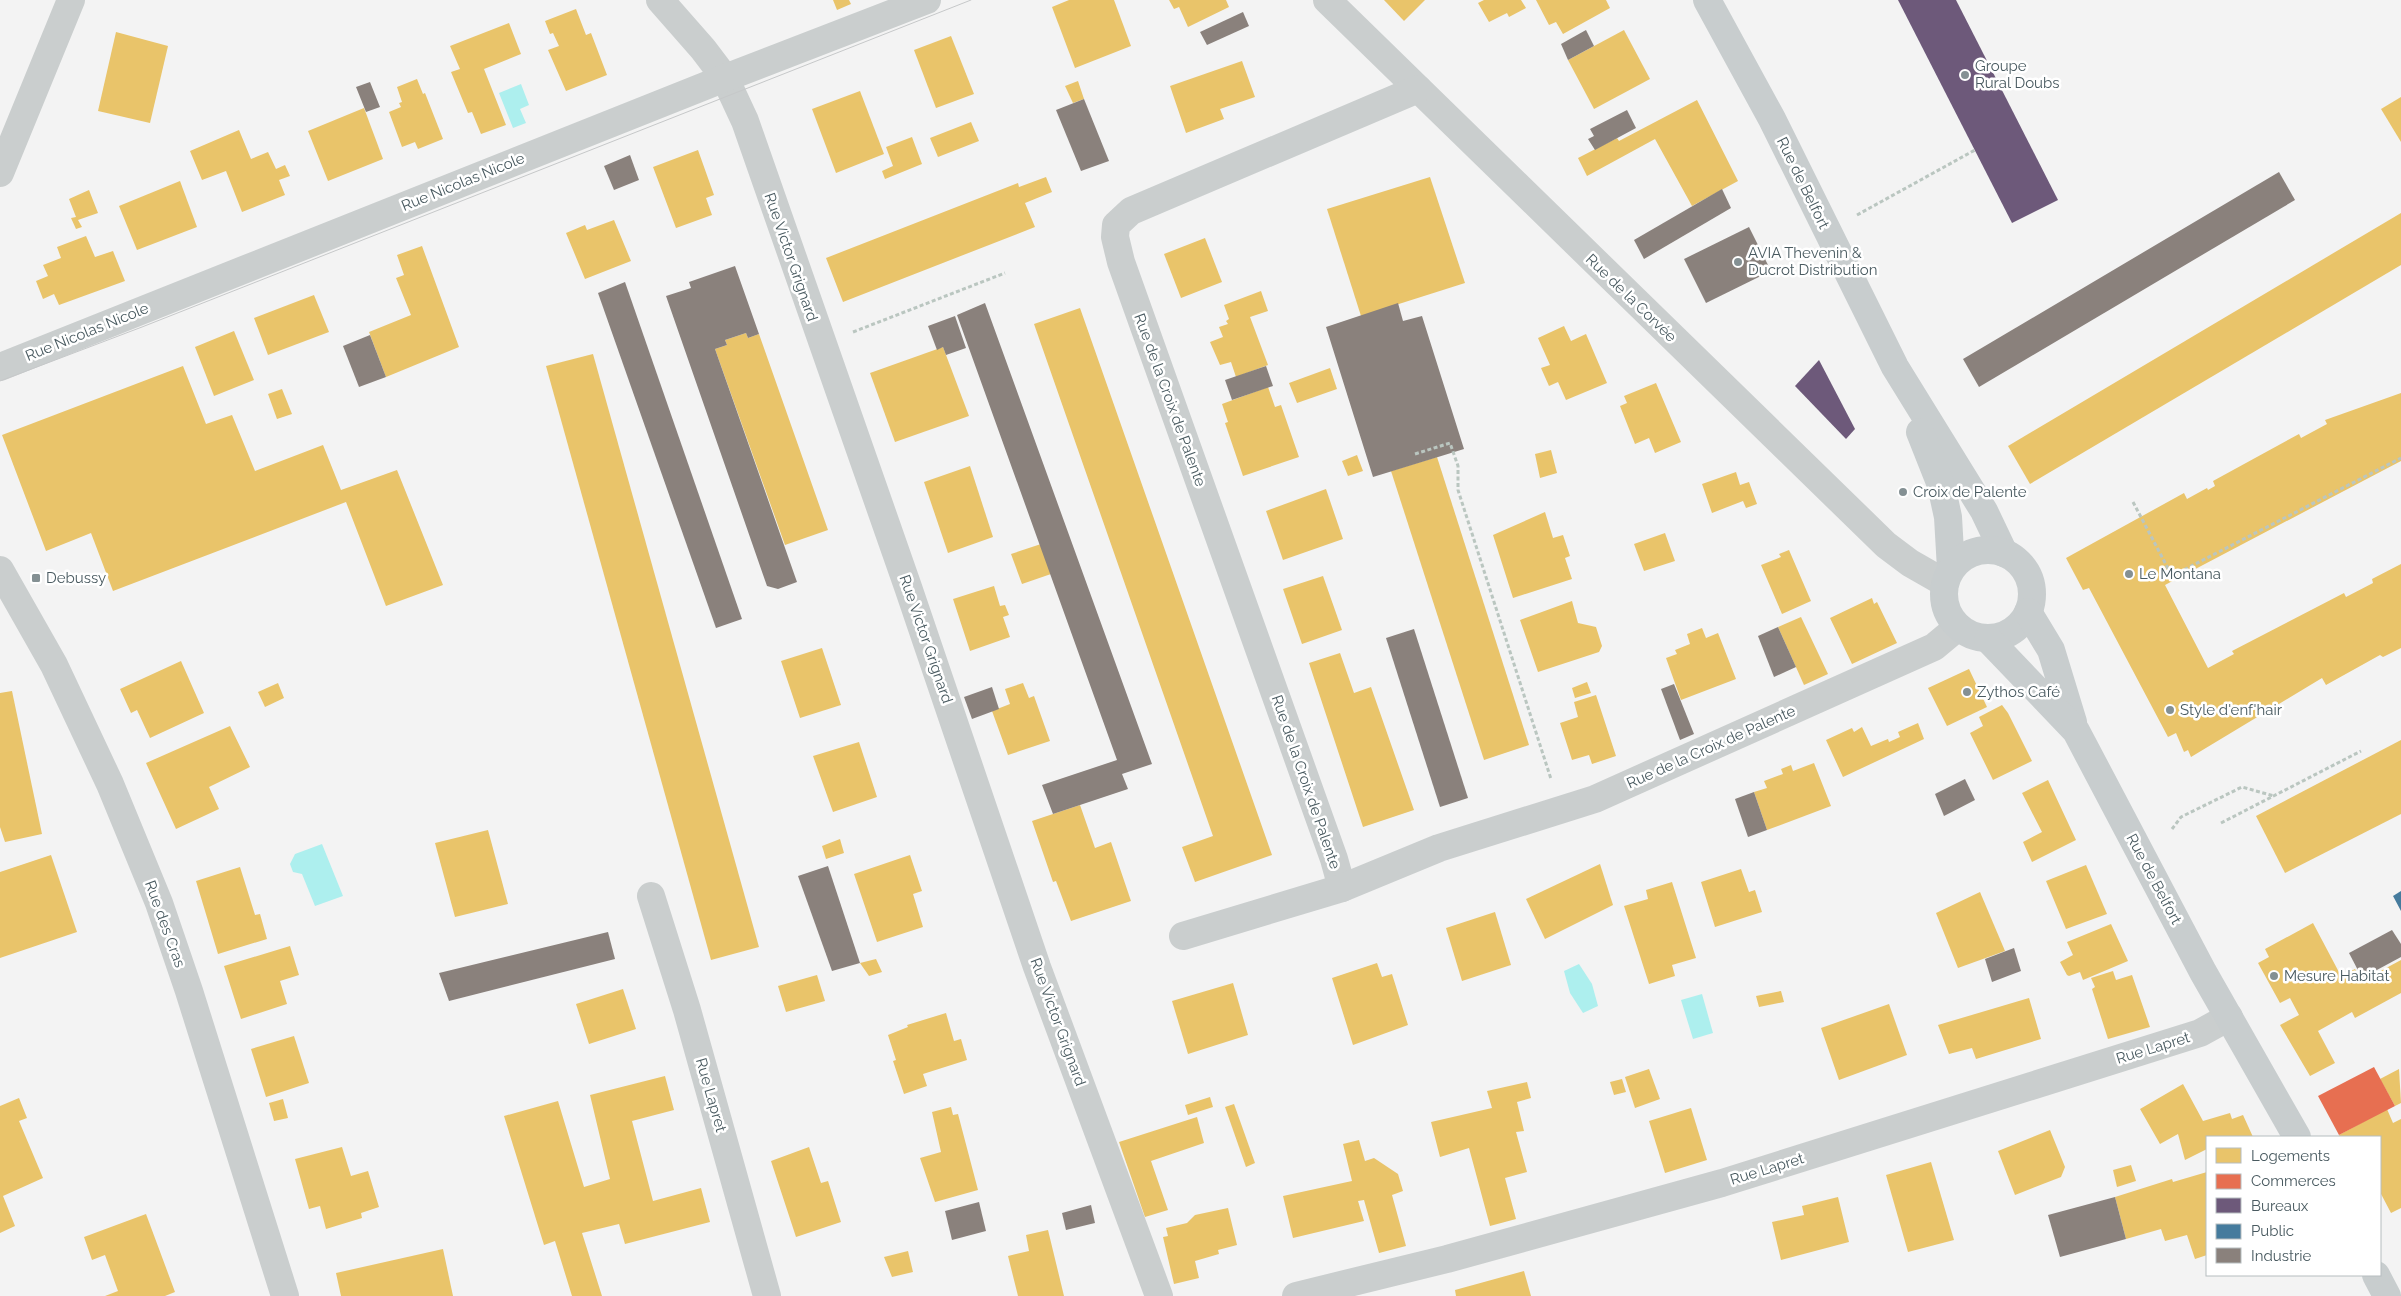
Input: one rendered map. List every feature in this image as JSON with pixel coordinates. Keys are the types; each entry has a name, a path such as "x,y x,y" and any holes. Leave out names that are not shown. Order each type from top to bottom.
{"main road":[{"name":"Rue de Belfort","path":"1708,0 1772,119 1896,367 1984,512 2004,553"},
{"name":"Rue de Belfort","path":"1896,367 1941,484 1948,517 1948,576"},
{"path":"1990,550 2004,553 2017,561 2026,572 2031,586 2032,599 2028,612 2016,629 1998,638 1988,639 1967,634 1950,618 1945,607 1943,595 1948,576 1961,558 1975,552 1990,550"},
{"path":"2028,612 2050,650 2076,731"},
{"name":"Rue de Belfort","path":"1988,639 2076,731 2229,1017 2296,1136"}],"street":[{"path":"0,173 70,0"},
{"name":"Rue Victor Grignard","path":"660,0 703,48 725,78 745,121 908,586 1037,967 1159,1296"},
{"name":"Rue Nicolas Nicole","path":"0,367 725,78 928,0"},
{"name":"Rue de la Corvée","path":"1327,0 1886,546 1910,563 1948,576"},
{"name":"Rue de la Croix de Palente","path":"1342,888 1121,262 1115,237 1116,225 1131,211 1418,89"},
{"name":"Rue des Cras","path":"0,570 54,665 110,784 159,903 189,991 285,1296"},
{"name":"Rue de la Croix de Palente","path":"1183,936 1342,888 1439,848 1595,799 1934,647 1958,627"},
{"name":"Rue Lapret","path":"651,896 687,1010 767,1296"},
{"name":"Rue Lapret","path":"1296,1296 1447,1259 1722,1183 2200,1033 2229,1017"}],"path":[{"path":"1856,215 1975,150"},
{"path":"848,334 1005,273"},
{"path":"1415,454 1450,444 1458,466 1458,490 1560,811"},
{"path":"2133,502 2172,576 2401,458"},
{"path":"2221,823 2362,750"},
{"path":"2172,830 2181,817 2242,786 2274,796"}],"water":[{"path":"521,84 529,105 520,109 526,123 513,128 499,93"},
{"path":"322,844 343,896 315,906 302,874 293,872 290,864 295,854"},
{"path":"1579,964 1592,984 1598,1006 1583,1013 1570,993 1564,971"},
{"path":"1702,994 1713,1033 1693,1039 1681,1000"}],"building: Logements":[{"path":"833,0 849,0 851,4 837,10"},
{"path":"1069,0 1114,0 1131,46 1075,68 1052,7"},
{"path":"1169,0 1226,0 1229,7 1188,27 1179,7 1174,9"},
{"path":"1384,0 1425,0 1404,21"},
{"path":"1484,0 1521,0 1526,8 1509,17 1507,13 1489,22 1478,3"},
{"path":"1536,0 1606,0 1610,8 1563,34 1556,22 1549,25"},
{"path":"576,9 586,35 591,33 607,75 566,91 548,50 559,46 553,33 550,34 545,21"},
{"path":"509,23 521,54 484,69 506,125 481,134 472,112 468,113 451,72 460,69 450,46"},
{"path":"1624,30 1650,79 1594,109 1568,60"},
{"path":"116,32 168,46 150,123 98,111"},
{"path":"951,36 974,94 936,108 914,50"},
{"path":"1242,61 1255,97 1220,109 1224,119 1186,133 1170,86"},
{"path":"417,79 423,94 425,93 443,139 418,149 415,142 402,147 389,112 401,107 399,103 402,102 397,87"},
{"path":"1078,81 1084,99 1073,103 1065,86"},
{"path":"860,91 884,154 836,173 812,109"},
{"path":"2401,97 2401,142 2381,109"},
{"path":"1697,100 1738,181 1692,206 1655,139 1587,176 1578,158 1617,138 1619,141"},
{"path":"364,108 383,159 328,181 308,131"},
{"path":"971,122 979,141 938,157 930,138"},
{"path":"239,130 251,159 268,152 276,169 285,165 290,176 279,180 285,195 242,212 226,171 202,180 190,151"},
{"path":"912,137 922,164 885,179 882,171 893,166 886,147"},
{"path":"698,150 714,195 706,198 712,215 676,228 653,167"},
{"path":"1046,177 1052,192 1025,203 1035,227 843,302 826,258 1018,183 1019,187"},
{"path":"1430,177 1465,283 1361,316 1327,209"},
{"path":"180,181 197,227 137,250 119,206"},
{"path":"89,190 98,213 78,220 82,227 76,229 71,218 76,217 69,199"},
{"path":"2401,213 2401,265 2030,484 2008,446"},
{"path":"614,220 631,261 585,279 566,233 585,225 587,230"},
{"path":"86,236 95,257 113,251 125,281 59,305 54,294 43,299 36,281 48,276 43,265 61,258 57,247"},
{"path":"1205,238 1222,282 1181,298 1164,254"},
{"path":"422,246 459,347 386,377 369,332 411,315 396,278 404,275 397,255"},
{"path":"1261,291 1268,311 1250,317 1268,365 1236,377 1231,362 1220,365 1210,342 1223,337 1219,327 1228,324 1226,321 1229,319 1224,305"},
{"path":"314,295 329,332 268,355 254,318"},
{"path":"1080,308 1272,855 1195,882 1182,847 1213,836 1034,324"},
{"path":"1564,326 1571,341 1586,334 1607,383 1566,400 1558,382 1549,386 1541,368 1550,365 1538,338"},
{"path":"234,331 254,380 214,396 195,347"},
{"path":"746,333 748,338 759,334 828,530 785,545 715,349 727,345 725,340"},
{"path":"943,347 969,416 895,442 870,373"},
{"path":"593,354 759,947 711,960 546,366"},
{"path":"183,366 206,424 232,415 255,471 323,445 341,490 397,470 443,585 386,606 346,502 113,591 91,533 46,551 2,435"},
{"path":"1330,368 1337,389 1297,403 1289,383"},
{"path":"1656,383 1681,442 1655,453 1649,438 1635,444 1620,406 1627,403 1624,396"},
{"path":"1268,387 1275,407 1281,405 1299,457 1243,476 1225,423 1228,422 1222,404"},
{"path":"282,389 292,414 277,419 268,394"},
{"name":"Le Montana","path":"2401,393 2401,461 2165,585 2208,668 2234,654 2232,651 2344,593 2346,597 2373,583 2372,579 2401,564 2401,648 2383,657 2380,655 2326,685 2322,678 2191,757 2188,750 2184,752 2176,733 2168,737 2089,588 2083,590 2066,558 2184,493 2187,499 2207,488 2208,490 2215,486 2213,481 2299,434 2301,438 2327,424 2325,420"},
{"path":"1551,450 1557,473 1540,478 1535,454"},
{"path":"1357,455 1363,471 1348,476 1342,461"},
{"path":"1437,457 1529,745 1484,760 1391,471"},
{"path":"970,466 993,537 948,553 924,482"},
{"path":"1736,472 1740,485 1749,482 1757,504 1746,508 1743,501 1712,513 1702,484"},
{"path":"1326,489 1343,539 1283,560 1266,511"},
{"path":"1545,512 1553,538 1563,535 1570,556 1565,558 1572,579 1513,598 1493,535"},
{"path":"1665,533 1675,561 1644,571 1634,544"},
{"path":"1041,544 1051,574 1022,584 1011,554"},
{"path":"1789,550 1811,601 1782,614 1761,565 1781,557 1779,554"},
{"path":"1323,576 1342,630 1302,644 1283,589"},
{"path":"994,586 1000,606 1005,605 1009,615 1003,617 1010,637 970,651 953,599"},
{"path":"1872,598 1874,604 1877,602 1897,643 1852,664 1830,618"},
{"path":"1572,601 1578,623 1596,627 1602,646 1599,652 1538,672 1520,620"},
{"path":"1801,617 1828,674 1804,685 1778,627"},
{"path":"1702,628 1706,638 1718,633 1736,679 1681,700 1666,658 1677,654 1675,650 1690,644 1687,634"},
{"path":"822,648 841,705 800,718 781,661"},
{"path":"1340,653 1354,693 1371,687 1414,810 1363,827 1309,663"},
{"path":"181,661 204,713 150,738 137,710 131,713 120,689"},
{"path":"1969,669 1987,707 1947,726 1928,688"},
{"path":"1587,682 1591,693 1575,698 1572,688"},
{"path":"278,683 284,698 265,707 258,692"},
{"path":"1023,683 1029,698 1034,696 1050,741 1008,755 992,711 1010,704 1005,689"},
{"path":"12,691 42,834 5,842 0,827 0,693"},
{"path":"1596,695 1616,756 1592,764 1589,755 1572,760 1560,723 1578,717 1574,702"},
{"path":"2002,705 2008,713 2032,761 1993,780 1970,733 1983,726 1979,717"},
{"path":"1918,723 1924,739 1843,777 1826,740 1852,728 1854,732 1862,727 1871,746 1888,739 1889,742 1900,737 1898,732"},
{"path":"230,726 250,767 209,787 219,809 176,829 146,763"},
{"path":"2401,740 2401,814 2285,873 2256,816"},
{"path":"859,742 877,797 833,812 813,756"},
{"path":"1814,763 1831,806 1767,830 1754,792 1767,788 1764,781 1783,774 1781,769 1791,765 1793,771"},
{"path":"2048,780 2076,840 2032,862 2023,842 2042,832 2022,793"},
{"path":"1080,805 1095,848 1111,842 1131,901 1071,921 1056,881 1053,882 1032,821"},
{"path":"488,830 508,904 455,917 435,843"},
{"path":"840,839 844,853 826,859 822,846"},
{"path":"51,855 77,932 0,958 0,872"},
{"path":"910,855 922,891 913,894 923,927 877,942 854,874"},
{"path":"1600,864 1613,905 1545,939 1526,899"},
{"path":"2086,865 2107,914 2066,929 2046,881"},
{"path":"240,867 255,915 260,914 267,939 218,954 196,881"},
{"path":"1741,869 1749,892 1755,890 1762,912 1715,927 1701,882"},
{"path":"1672,882 1696,958 1672,965 1675,976 1649,984 1624,906 1648,899 1646,890"},
{"path":"1980,892 2005,951 1958,968 1936,913"},
{"path":"1495,912 1511,965 1462,981 1446,928"},
{"path":"2313,923 2341,976 2355,969 2362,981 2401,960 2401,993 2355,1018 2352,1012 2318,1031 2335,1063 2310,1076 2280,1025 2299,1015 2290,998 2280,1003 2258,963 2269,957 2265,949"},
{"path":"2111,924 2128,961 2083,980 2080,972 2067,975 2060,962 2073,955 2067,942"},
{"path":"290,946 299,975 280,981 287,1004 241,1019 224,966"},
{"path":"876,959 882,972 869,976 860,963"},
{"path":"1377,963 1382,977 1392,974 1408,1025 1353,1045 1332,978"},
{"path":"2113,971 2116,980 2132,975 2150,1027 2108,1039 2092,989 2095,987 2091,978"},
{"path":"817,975 825,1001 786,1012 778,986"},
{"path":"1233,983 1248,1035 1188,1054 1172,1001"},
{"path":"623,989 636,1029 589,1044 576,1004"},
{"path":"1781,991 1784,1002 1759,1007 1756,996"},
{"path":"2029,998 2041,1039 1976,1059 1972,1048 1949,1054 1938,1025"},
{"path":"1889,1004 1907,1055 1839,1080 1821,1028"},
{"path":"946,1013 954,1041 961,1039 967,1060 923,1074 927,1086 904,1094 893,1061 896,1060 888,1035 908,1027 907,1025"},
{"path":"294,1036 309,1083 266,1097 251,1049"},
{"path":"1649,1069 1660,1099 1635,1108 1625,1077"},
{"path":"2399,1069 2401,1103 2395,1106 2380,1079"},
{"path":"665,1076 674,1110 632,1121 653,1201 701,1188 710,1222 625,1244 619,1224 582,1233 602,1296 572,1296 555,1241 544,1245 504,1116 558,1101 584,1187 610,1179 590,1095"},
{"path":"1622,1079 1626,1092 1614,1095 1610,1082"},
{"path":"1527,1082 1531,1098 1517,1102 1524,1131 1516,1132 1527,1172 1505,1178 1516,1219 1490,1226 1469,1148 1440,1157 1431,1122 1492,1108 1487,1091"},
{"path":"2183,1084 2203,1121 2230,1113 2232,1119 2243,1115 2253,1136 2206,1136 2206,1150 2185,1160 2178,1134 2160,1144 2140,1109"},
{"path":"1210,1097 1213,1107 1188,1115 1185,1105"},
{"path":"19,1098 27,1118 19,1121 43,1178 3,1196 15,1226 0,1233 0,1106"},
{"path":"283,1099 288,1118 274,1121 269,1103"},
{"path":"1234,1104 1255,1163 1246,1167 1225,1107"},
{"path":"951,1107 953,1115 958,1114 978,1190 935,1202 920,1158 941,1152 932,1112"},
{"path":"1691,1108 1707,1160 1665,1173 1649,1121"},
{"path":"2387,1109 2393,1123 2401,1119 2401,1208 2391,1213 2381,1194 2381,1136 2339,1135"},
{"path":"1197,1117 1204,1143 1151,1161 1168,1210 1145,1217 1119,1142"},
{"path":"2050,1130 2065,1167 2061,1177 2015,1195 1998,1151"},
{"path":"1359,1140 1365,1161 1374,1158 1398,1174 1403,1191 1392,1195 1406,1246 1379,1253 1364,1200 1358,1201 1364,1221 1293,1238 1283,1196 1352,1181 1343,1144"},
{"path":"342,1147 351,1176 368,1171 379,1207 361,1213 362,1218 326,1229 320,1206 309,1209 295,1159"},
{"path":"809,1147 821,1183 828,1181 841,1222 796,1237 771,1161"},
{"path":"1931,1162 1954,1240 1908,1252 1886,1175"},
{"path":"2131,1165 2136,1181 2117,1187 2113,1170"},
{"path":"2206,1172 2206,1255 2195,1259 2187,1235 2165,1241 2161,1229 2126,1239 2115,1197 2172,1179 2173,1182"},
{"path":"1838,1197 1849,1242 1781,1260 1772,1222 1804,1215 1802,1206"},
{"path":"1228,1208 1237,1245 1218,1250 1219,1254 1195,1261 1199,1278 1174,1284 1163,1237 1168,1236 1166,1228 1187,1223 1195,1215"},
{"path":"146,1214 175,1292 165,1296 105,1296 118,1291 105,1255 92,1260 84,1237"},
{"path":"1048,1230 1064,1296 1018,1296 1008,1256 1029,1251 1026,1235"},
{"path":"443,1249 453,1296 341,1296 336,1273"},
{"path":"908,1251 913,1272 892,1277 884,1257"},
{"path":"1524,1271 1531,1296 1456,1296 1455,1290"}],"building: Commerces":[{"path":"2374,1067 2395,1106 2339,1135 2318,1096"}],"building: Bureaux":[{"name":"Groupe Rural Doubs","path":"1898,0 1956,0 2058,200 2012,223"},
{"path":"1819,360 1855,429 1846,439 1795,386"}],"building: Public":[{"path":"2401,891 2401,911 2393,896"}],"building: Industrie":[{"path":"1243,12 1249,26 1207,45 1200,32"},
{"path":"1586,30 1594,46 1568,60 1561,44"},
{"path":"370,82 380,107 366,112 356,87"},
{"path":"1084,99 1109,161 1081,171 1056,110"},
{"path":"1627,110 1636,128 1595,150 1588,139 1594,136 1590,129"},
{"path":"630,155 639,180 614,190 604,166"},
{"path":"2279,172 2295,200 1979,387 1963,359"},
{"path":"1722,189 1731,208 1644,259 1634,240"},
{"path":"1749,227 1771,271 1706,303 1684,259"},
{"path":"735,266 759,334 748,338 746,333 725,340 727,345 715,349 797,582 778,589 767,586 666,296 691,288 689,282"},
{"path":"625,282 742,619 716,628 598,293"},
{"path":"985,303 1152,764 1122,774 1128,789 1053,814 1042,785 1117,760 957,315"},
{"path":"1398,303 1403,321 1422,316 1464,449 1373,477 1326,327"},
{"path":"955,316 966,348 946,355 943,347 937,350 928,326"},
{"path":"370,335 386,377 359,387 343,346"},
{"path":"1266,366 1273,386 1232,400 1225,380"},
{"path":"1778,627 1796,667 1774,677 1758,636"},
{"path":"1414,629 1468,798 1440,807 1386,638"},
{"path":"1674,684 1694,734 1680,740 1661,689"},
{"path":"992,687 999,709 972,719 964,697"},
{"path":"1965,779 1975,800 1944,816 1935,794"},
{"path":"1754,792 1767,830 1748,837 1735,799"},
{"path":"828,866 860,963 832,971 798,876"},
{"path":"2392,930 2401,944 2401,957 2362,978 2349,953"},
{"path":"608,932 615,959 449,1001 439,973"},
{"path":"2014,948 2021,971 1992,982 1985,959"},
{"path":"2115,1197 2126,1239 2060,1257 2048,1215"},
{"path":"979,1202 986,1231 952,1240 945,1211"},
{"path":"1091,1205 1095,1223 1066,1230 1062,1213"}],"tram line":[{"path":"0,381 142,327 971,0"}],"place":[{"name":"Groupe Rural Doubs","path":"1965,75"},
{"name":"AVIA Thevenin & Ducrot Distribution","path":"1738,262"},
{"name":"Croix de Palente","path":"1903,492"},
{"name":"Le Montana","path":"2129,574"},
{"name":"Debussy","path":"36,578"},
{"name":"Zythos Café","path":"1967,692"},
{"name":"Style d'enf'hair","path":"2170,710"},
{"name":"Mesure Habitat","path":"2274,976"}]}
